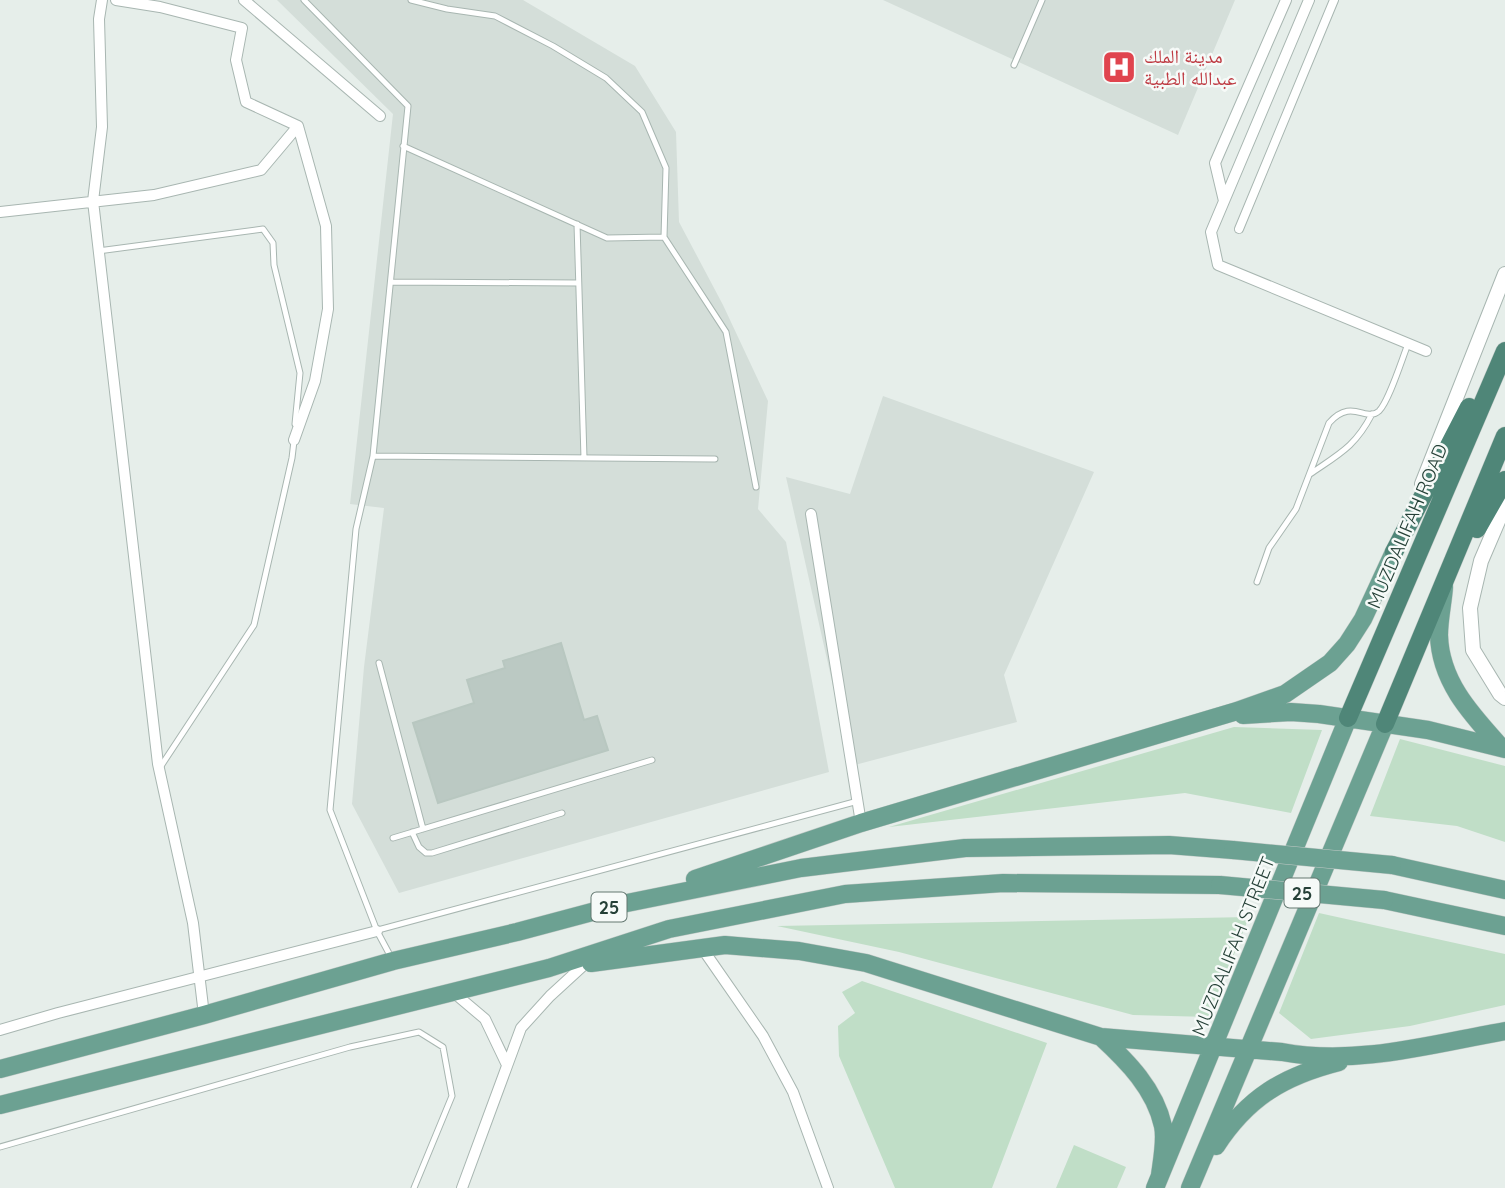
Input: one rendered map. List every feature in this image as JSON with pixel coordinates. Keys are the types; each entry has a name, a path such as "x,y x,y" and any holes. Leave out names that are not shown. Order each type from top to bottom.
{"highway":[{"path":"1394,552 1505,339"},
{"name":"MUZDALIFAH ROAD","path":"1348,718 1505,351"},
{"path":"1385,724 1505,436"},
{"path":"1445,583 1505,480"}],"main road":[{"path":"622,904 861,823 1217,717 1284,694 1330,663 1347,644 1363,619 1394,552"},
{"path":"1445,583 1439,635 1446,669 1454,691 1503,747"},
{"path":"1217,717 1291,712 1385,724 1503,747"},
{"name":"MUZDALIFAH STREET","path":"1158,1181 1348,718"},
{"path":"1191,1185 1385,724"},
{"name":"25","path":"0,1069 393,961 622,904 801,867 965,848 1169,845 1392,865 1505,890"},
{"name":"25","path":"0,1105 549,968 669,929 845,894 1003,883 1220,885 1384,901 1505,926"},
{"path":"549,968 725,945 799,951 866,963 1101,1037 1303,1056 1363,1056"},
{"path":"1191,1185 1225,1132 1250,1105 1273,1087 1307,1070 1363,1056 1505,1031"},
{"path":"1101,1037 1124,1058 1151,1095 1164,1127 1158,1181"}],"street":[{"path":"102,0 99,19 102,127 93,201 98,251 159,769 193,923 204,1015"},
{"path":"116,0 160,7 242,28 236,60 246,102 298,127 326,226 328,309 316,381 294,440"},
{"path":"244,0 380,116"},
{"path":"1224,201 1215,163 1286,0"},
{"path":"1309,0 1211,232 1218,265 1426,351"},
{"path":"1239,229 1334,0"},
{"path":"0,212 155,195 261,170 298,127"},
{"path":"1394,552 1505,274"},
{"path":"1505,505 1481,561 1470,608 1473,650 1505,698"},
{"path":"811,514 861,823"},
{"path":"0,1030 377,930"},
{"path":"702,948 769,1047 793,1092 828,1188"},
{"path":"462,1188 522,1028 550,996 586,963"},
{"path":"453,992 485,1019 507,1065"}],"lane":[{"path":"304,0 408,106 373,456 356,529 330,810 377,930 393,961"},
{"path":"411,0 447,9 495,16 606,78 642,112 666,169 664,237 726,332 756,487"},
{"path":"1014,65 1042,0"},
{"path":"403,146 607,238 664,237"},
{"path":"577,224 584,458"},
{"path":"98,251 263,229 273,243 274,265 300,373 292,457 254,625 159,769"},
{"path":"392,282 578,283"},
{"path":"1257,582 1269,548 1296,509 1329,423 1347,410 1372,414 1378,412 1408,344"},
{"path":"1310,474 1353,444 1362,434 1372,414"},
{"path":"373,456 715,459"},
{"path":"379,663 423,829"},
{"path":"393,838 652,760"},
{"path":"377,930 858,801"},
{"path":"412,832 419,846 426,853 432,853 562,813"},
{"path":"0,1147 350,1047 418,1032 443,1046 452,1096 414,1188"}],"shaded area":[{"path":"277,0 523,0 635,66 676,132 679,222 723,305 768,401 758,509 786,542 829,772 399,893 352,804 364,667 384,508 350,504 393,114"},
{"name":"مدينة الملك عبدالله الطبية","path":"883,0 1235,0 1178,135"},
{"path":"883,396 1094,472 1004,675 1017,722 851,766 786,477 850,494"}],"green space":[{"path":"1234,727 1322,730 1291,813 1185,793 889,827"},
{"path":"1400,739 1505,766 1505,842 1457,826 1370,816"},
{"path":"1319,913 1505,954 1505,1005 1410,1026 1311,1039 1279,1013"},
{"path":"1249,917 1209,1017 1133,1015 899,952 777,926"},
{"path":"862,981 1047,1043 992,1188 895,1188 839,1056 838,1026 855,1013 842,992"},
{"path":"1074,1145 1126,1167 1117,1188 1056,1188"}],"building":[{"path":"561,643 584,720 597,716 608,750 438,803 413,723 474,703 467,680 505,668 503,661"}],"place":[{"name":"مدينة الملك عبدالله الطبية","path":"1119,67"}]}
